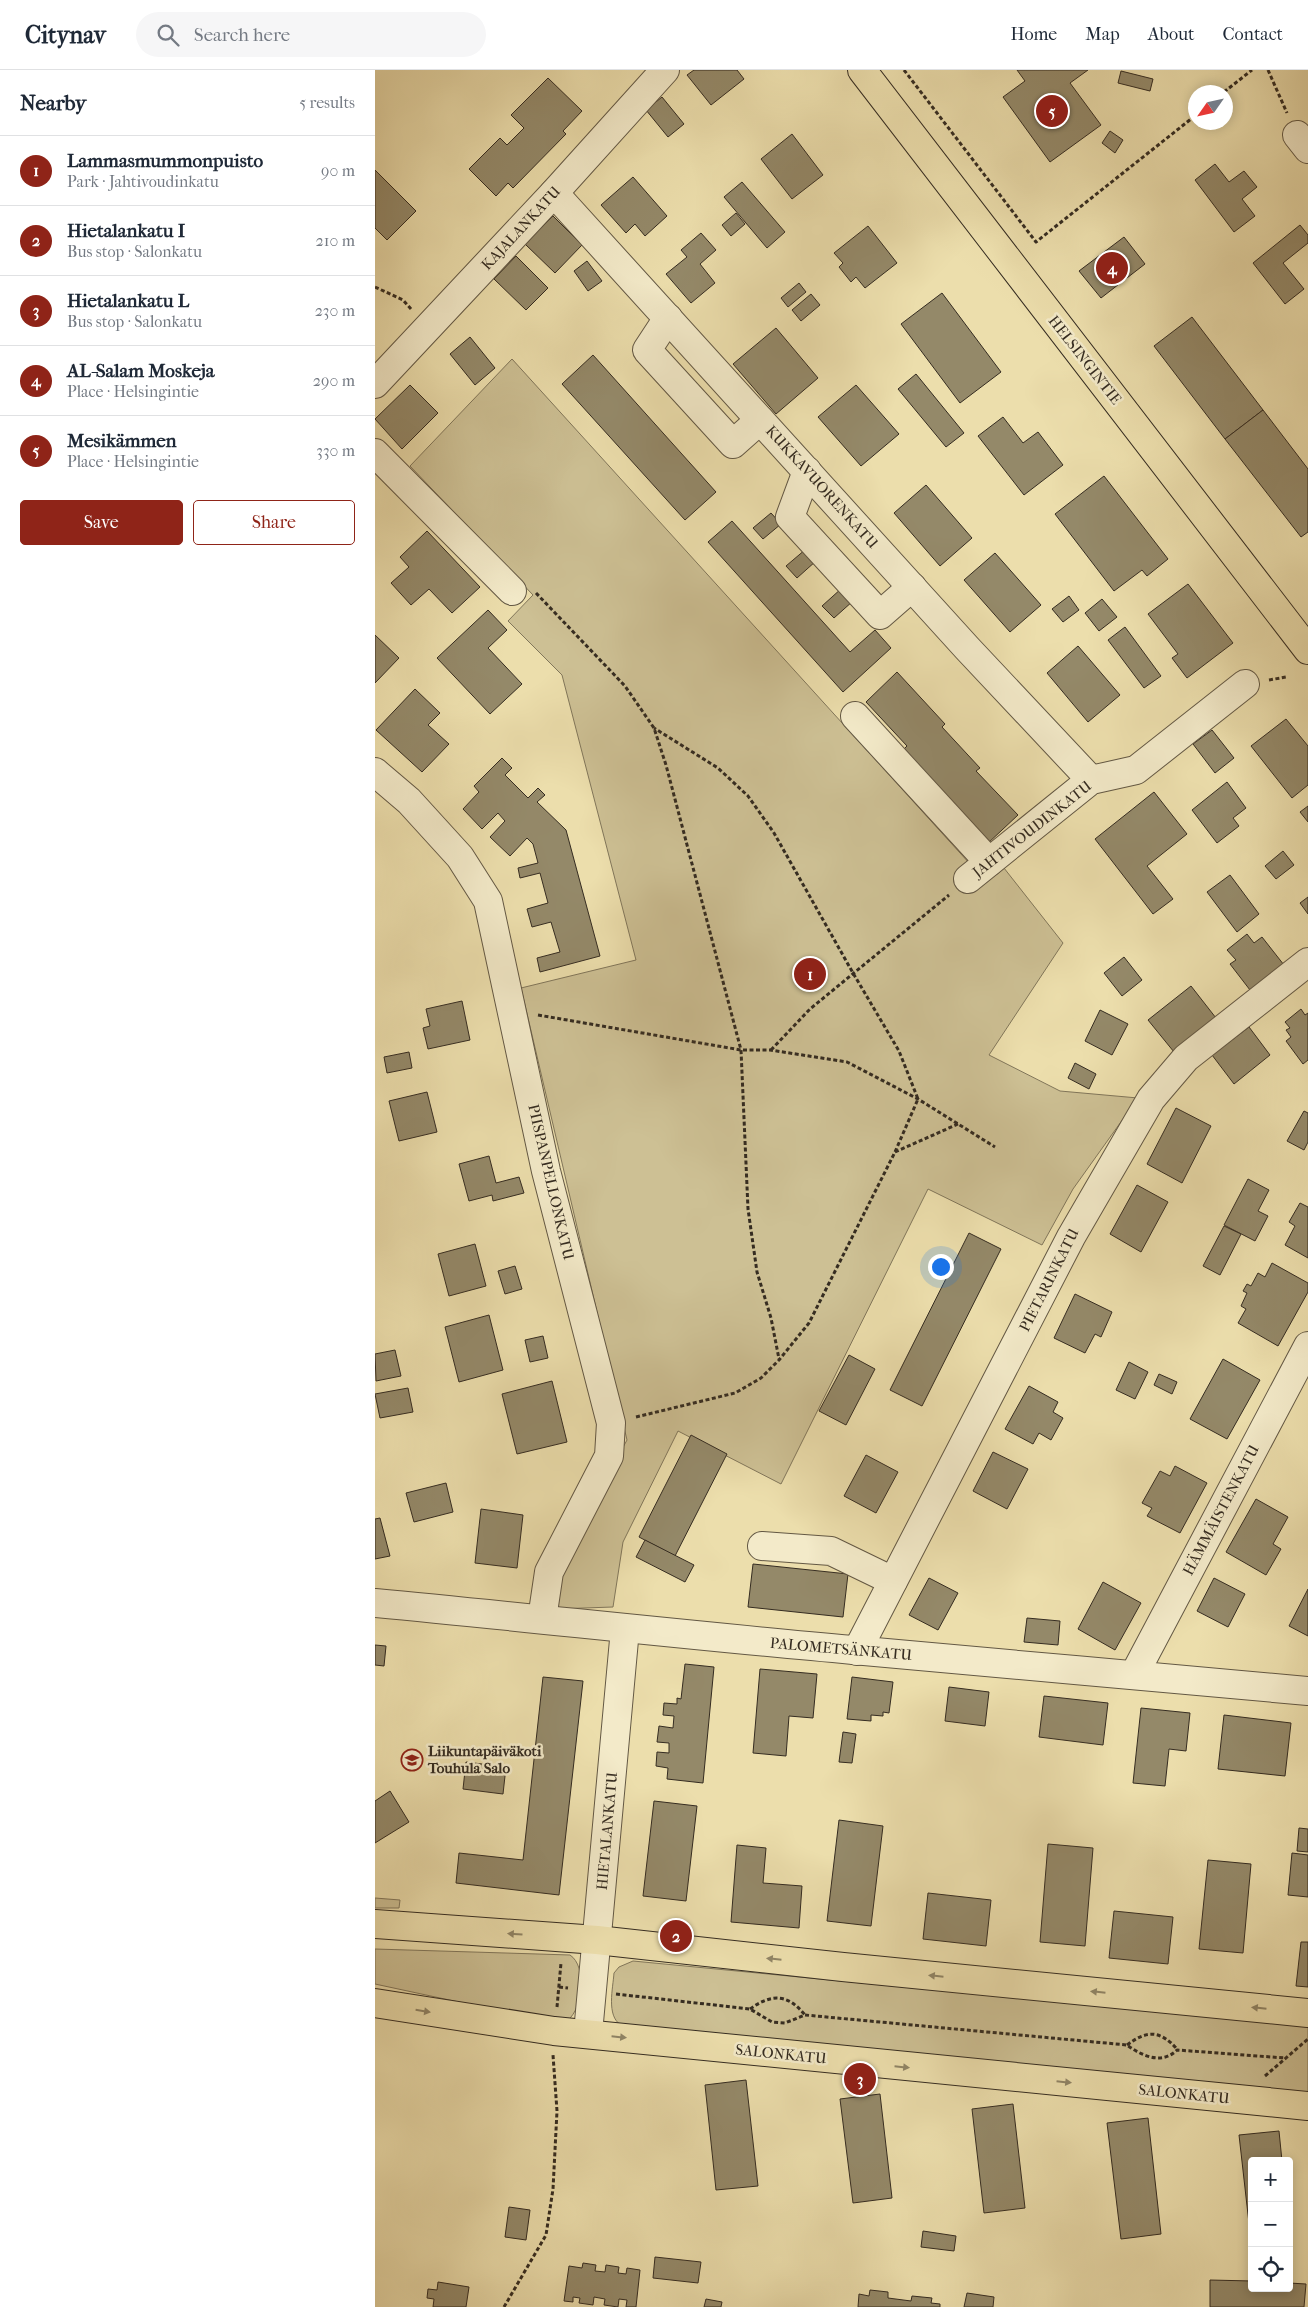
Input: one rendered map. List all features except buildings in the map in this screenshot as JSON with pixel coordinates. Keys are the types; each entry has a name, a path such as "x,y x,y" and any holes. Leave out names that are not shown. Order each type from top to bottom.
{"main road":[{"name":"HELSINGINTIE","path":"862,70 1308,650"},
{"path":"375,1924 597,1940 843,1967 1308,2013"},
{"name":"SALONKATU","path":"375,2003 554,2031 1308,2106"}],"street":[{"name":"KAJALANKATU","path":"375,384 554,192 650,75"},
{"name":"KUKKAVUORENKATU","path":"554,192 912,587 1091,780"},
{"path":"668,318 647,350 733,444 760,420"},
{"path":"689,396 711,366"},
{"path":"375,453 512,591"},
{"path":"807,471 790,517 880,615 912,587"},
{"name":"JAHTIVOUDINKATU","path":"968,879 1091,780 1136,770 1245,684"},
{"path":"855,716 989,862"},
{"name":"PIISPANPELLONKATU","path":"375,772 409,801 460,857 488,901 547,1171 611,1423 609,1456 549,1572 542,1619"},
{"name":"PIETARINKATU","path":"857,1651 1082,1194 1151,1099 1186,1058 1308,962"},
{"name":"HÄMMÄISTENKATU","path":"1135,1673 1308,1346"},
{"path":"762,1546 831,1552 893,1581"},
{"name":"PALOMETSÄNKATU","path":"375,1603 857,1651 1135,1673 1308,1691"},
{"name":"HIETALANKATU","path":"588,2034 625,1629"}],"path":[{"path":"904,70 1036,242 1188,121"},
{"path":"1233,85 1252,70"},
{"path":"1268,70 1302,142"},
{"path":"375,287 403,300 429,327"},
{"path":"512,591 523,580 625,686 654,728 675,794 741,1050 748,1210 757,1272 771,1318 779,1360"},
{"path":"611,1423 735,1393 761,1378 779,1360 809,1323 895,1152 919,1099 899,1050 774,833 748,796 718,768 654,728"},
{"path":"770,1050 810,1009 968,879"},
{"path":"513,1011 741,1050 770,1050 847,1062 919,1099 995,1148"},
{"path":"895,1152 958,1124"},
{"path":"503,2307 546,2235 553,2189 557,2111 552,2048 564,1937"},
{"path":"559,1987 750,2009 772,2022 785,2022 805,2015 1127,2045 1135,2051 1155,2058 1172,2055 1177,2050"},
{"path":"750,2009 771,1997 782,1998 799,2008 805,2015"},
{"path":"1127,2045 1136,2038 1151,2034 1167,2038 1177,2050 1285,2058"},
{"path":"1239,2099 1308,2039"}],"shaded area":[{"path":"512,359 970,864 989,849 1063,943 989,1055 1060,1091 1138,1098 1073,1189 1042,1245 928,1189 781,1484 678,1431 623,1542 613,1607 555,1609 554,1574 627,1440 521,988 636,960 562,675 508,621 533,595 410,466"},
{"path":"375,1898 400,1900 399,1908 375,1908"},
{"path":"375,1949 570,1955 579,1968 581,1977 580,1997 573,2014 568,2020 519,2015 375,1984"},
{"path":"633,1961 1308,2026 1308,2093 621,2025 616,2021 612,2009 614,1973 619,1967"}],"place":[{"name":"Mesikämmen","path":"1052,111"},
{"name":"AL-Salam Moskeja","path":"1112,268"},
{"name":"Lammasmummonpuisto","path":"810,974"},
{"name":"Liikuntapäiväkoti Touhula Salo","path":"412,1760"},
{"name":"Hietalankatu I","path":"676,1936"},
{"name":"Hietalankatu L","path":"860,2079"}]}
